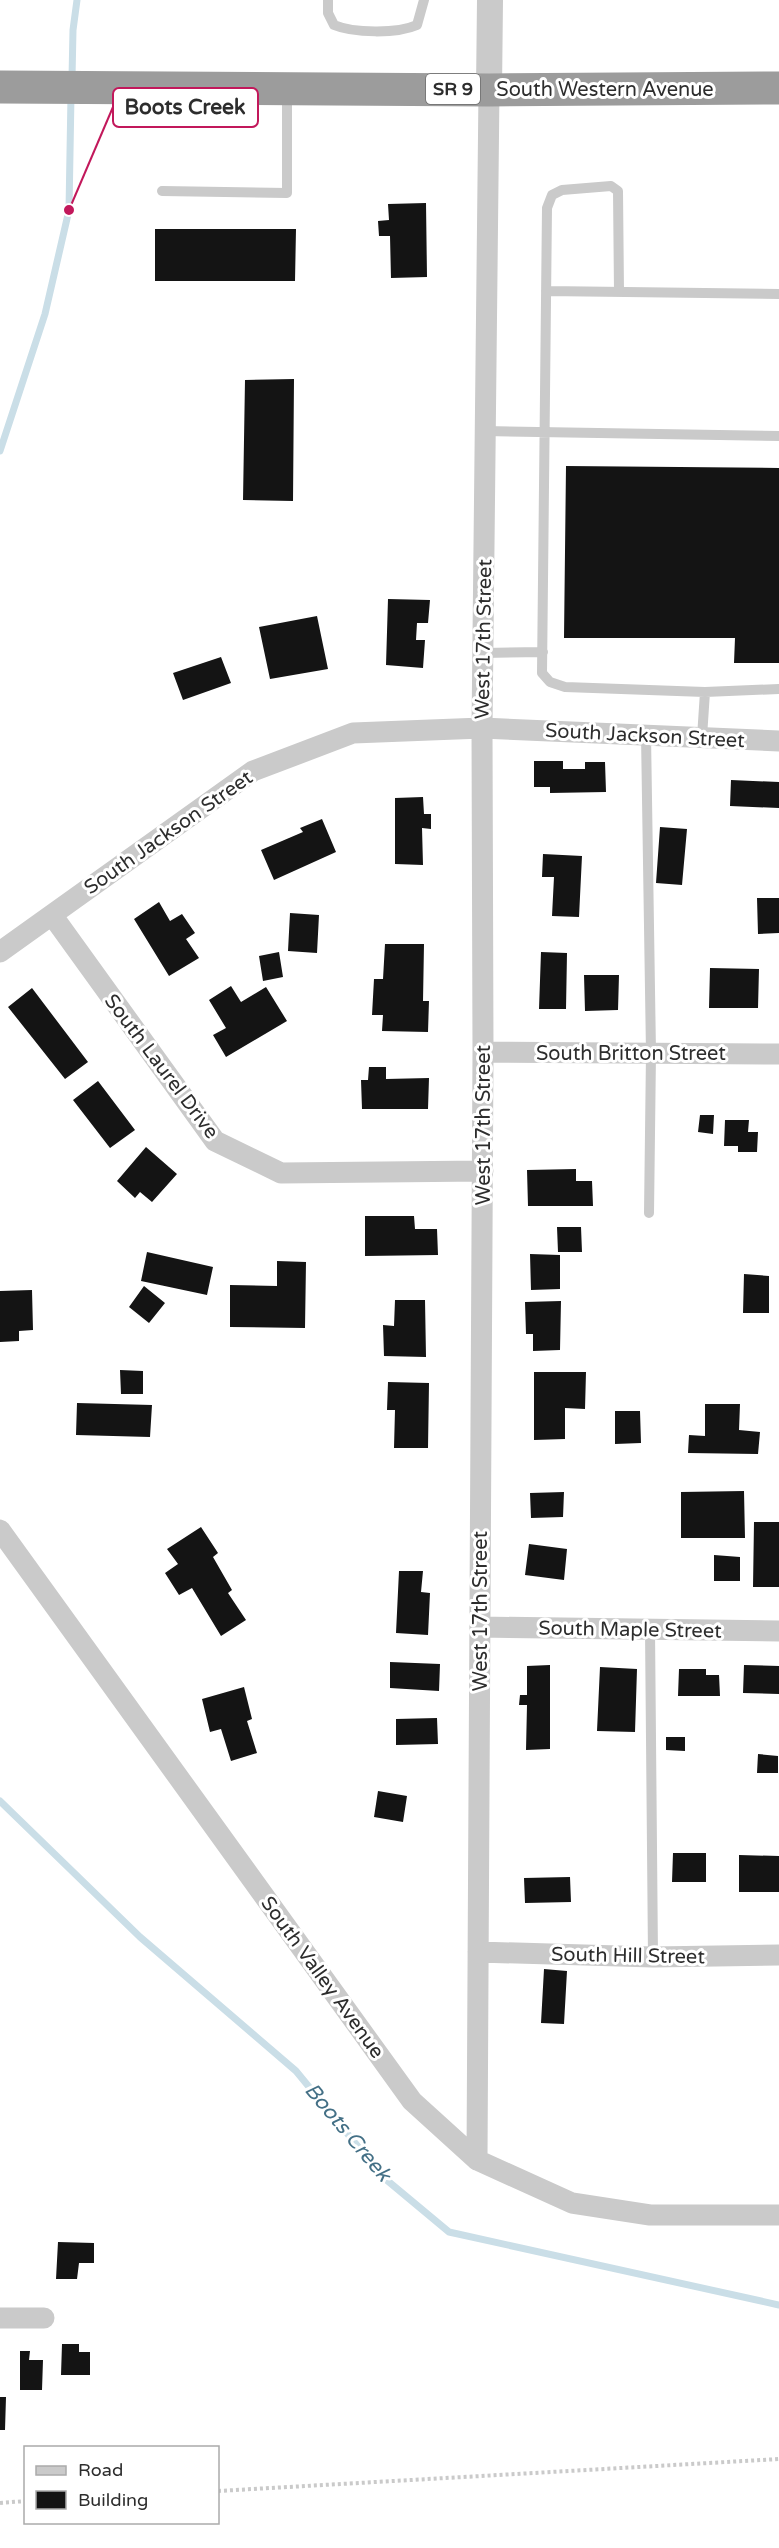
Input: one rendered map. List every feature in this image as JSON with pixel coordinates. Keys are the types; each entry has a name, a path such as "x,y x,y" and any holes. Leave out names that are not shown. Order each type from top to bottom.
{"highway":[{"name":"South Western Avenue","path":"8,87 489,90 779,88"}],"street":[{"path":"489,90 490,0"},
{"name":"West 17th Street","path":"477,2160 483,1171 482,728 489,90"},
{"name":"South Jackson Street","path":"0,952 253,771 353,733 482,728 779,741"},
{"name":"South Laurel Drive","path":"52,915 215,1141 281,1173 483,1171"},
{"name":"South Britton Street","path":"483,1052 779,1054"},
{"name":"South Valley Avenue","path":"0,1530 412,2101 477,2160 573,2203 650,2216 779,2215"},
{"name":"South Maple Street","path":"480,1627 779,1631"},
{"name":"South Hill Street","path":"478,1952 653,1957 779,1955"},
{"path":"0,2318 44,2318"}],"lane":[{"path":"328,0 328,13 334,25 345,30 405,30 417,25 424,0"},
{"path":"162,191 287,193 287,87"},
{"path":"619,292 618,191 611,186 562,190 552,195 547,208 542,673 550,682 565,687 705,692 779,689"},
{"path":"546,291 779,294"},
{"path":"485,431 779,436"},
{"path":"483,653 543,651"},
{"path":"702,737 705,692"},
{"path":"646,735 651,1053 649,1213"},
{"path":"650,1630 653,1957"}],"path":[{"path":"219,2491 779,2459"},
{"path":"0,2503 24,2501"}],"building":[{"path":"426,203 427,277 391,278 390,236 379,236 378,221 389,220 388,204"},
{"path":"155,229 296,229 295,281 155,281"},
{"path":"294,379 293,501 243,500 245,380"},
{"path":"566,466 779,468 779,663 734,663 735,638 564,638"},
{"path":"388,599 430,600 428,623 417,623 416,640 425,640 423,668 386,665"},
{"path":"317,616 328,669 270,679 259,627"},
{"path":"221,657 231,683 183,700 173,673"},
{"path":"534,761 563,761 563,769 585,769 585,762 605,762 606,792 550,793 550,787 534,787"},
{"path":"731,780 779,782 779,808 730,806"},
{"path":"423,797 424,814 431,814 431,829 422,828 423,865 395,864 395,798"},
{"path":"322,819 336,852 274,880 261,850 303,832 300,828"},
{"path":"660,827 687,829 682,885 656,883"},
{"path":"543,854 582,856 579,917 552,916 554,877 542,877"},
{"path":"757,898 779,898 779,933 758,934"},
{"path":"159,902 170,921 182,914 195,933 186,939 199,958 169,976 134,919"},
{"path":"290,913 319,915 317,953 288,951"},
{"path":"385,944 424,944 423,1001 429,1001 428,1032 382,1031 383,1015 372,1015 374,979 383,979"},
{"path":"279,952 283,977 263,981 259,956"},
{"path":"541,952 567,953 566,1009 539,1009"},
{"path":"710,968 759,969 758,1008 709,1008"},
{"path":"584,975 619,975 618,1010 585,1011"},
{"path":"231,986 241,1002 266,987 287,1021 226,1057 213,1035 226,1028 209,1000"},
{"path":"32,988 88,1062 65,1079 8,1007"},
{"path":"369,1067 386,1067 386,1079 429,1078 428,1109 362,1109 361,1080 368,1080"},
{"path":"98,1081 135,1130 110,1148 73,1100"},
{"path":"700,1115 714,1115 713,1134 698,1132"},
{"path":"725,1120 749,1120 748,1132 758,1132 757,1152 738,1152 738,1146 724,1146"},
{"path":"146,1147 177,1174 152,1202 140,1192 135,1198 117,1181"},
{"path":"576,1169 576,1181 592,1181 593,1206 528,1206 527,1170"},
{"path":"365,1216 414,1216 415,1229 437,1229 438,1255 365,1256"},
{"path":"557,1227 581,1227 582,1252 558,1252"},
{"path":"147,1252 213,1267 207,1295 141,1281"},
{"path":"530,1254 560,1255 560,1289 531,1290"},
{"path":"277,1261 306,1262 305,1328 230,1327 230,1285 277,1286"},
{"path":"744,1274 769,1276 769,1313 743,1313"},
{"path":"144,1286 165,1303 149,1323 129,1307"},
{"path":"32,1290 33,1330 19,1331 19,1341 0,1342 0,1291"},
{"path":"395,1300 425,1300 426,1357 384,1356 383,1325 394,1326"},
{"path":"561,1301 560,1350 533,1351 533,1334 526,1334 525,1302"},
{"path":"120,1370 143,1371 143,1394 121,1394"},
{"path":"534,1372 586,1372 585,1409 565,1408 565,1439 534,1440"},
{"path":"388,1382 429,1383 428,1448 394,1448 395,1410 387,1410"},
{"path":"77,1403 152,1405 150,1437 76,1435"},
{"path":"705,1404 740,1404 739,1430 760,1432 758,1454 688,1453 689,1435 705,1436"},
{"path":"615,1411 640,1411 641,1443 615,1444"},
{"path":"744,1491 745,1538 681,1538 681,1492"},
{"path":"564,1492 563,1517 531,1518 530,1493"},
{"path":"754,1522 779,1522 779,1587 753,1587"},
{"path":"201,1527 218,1553 213,1557 232,1590 228,1593 246,1620 221,1636 192,1588 179,1595 165,1573 178,1564 167,1549"},
{"path":"529,1544 567,1549 564,1580 525,1575"},
{"path":"714,1555 740,1557 740,1581 714,1581"},
{"path":"399,1571 423,1571 421,1592 430,1593 428,1635 396,1633"},
{"path":"390,1662 440,1664 439,1691 390,1688"},
{"path":"550,1665 550,1749 526,1750 527,1705 519,1705 520,1695 527,1695 527,1666"},
{"path":"744,1665 779,1666 779,1694 743,1693"},
{"path":"600,1667 637,1669 635,1732 597,1731"},
{"path":"679,1669 706,1669 706,1675 719,1675 720,1696 678,1696"},
{"path":"244,1687 252,1719 247,1721 257,1753 231,1761 221,1729 210,1732 202,1699"},
{"path":"437,1718 438,1744 396,1745 396,1719"},
{"path":"666,1737 685,1737 685,1751 666,1750"},
{"path":"758,1754 778,1756 778,1773 757,1773"},
{"path":"378,1791 407,1796 403,1822 374,1817"},
{"path":"673,1853 706,1853 706,1882 672,1882"},
{"path":"739,1855 779,1856 779,1892 739,1892"},
{"path":"570,1877 571,1902 525,1903 524,1878"},
{"path":"544,1969 567,1971 564,2024 541,2023"},
{"path":"58,2242 94,2243 94,2263 79,2263 77,2279 56,2279"},
{"path":"62,2344 79,2344 79,2352 90,2352 90,2375 61,2375"},
{"path":"20,2351 30,2351 29,2360 43,2360 42,2390 20,2390"},
{"path":"0,2397 6,2397 5,2430 0,2430"}],"waterway":[{"name":"Boots Creek","path":"72,78 73,30 77,0"},
{"name":"Boots Creek","path":"0,451 45,314 69,210 71,95"},
{"name":"Boots Creek","path":"0,1801 140,1937 296,2071 383,2177 449,2232 779,2305"}],"place":[{"name":"Boots Creek","path":"69,210"}]}
